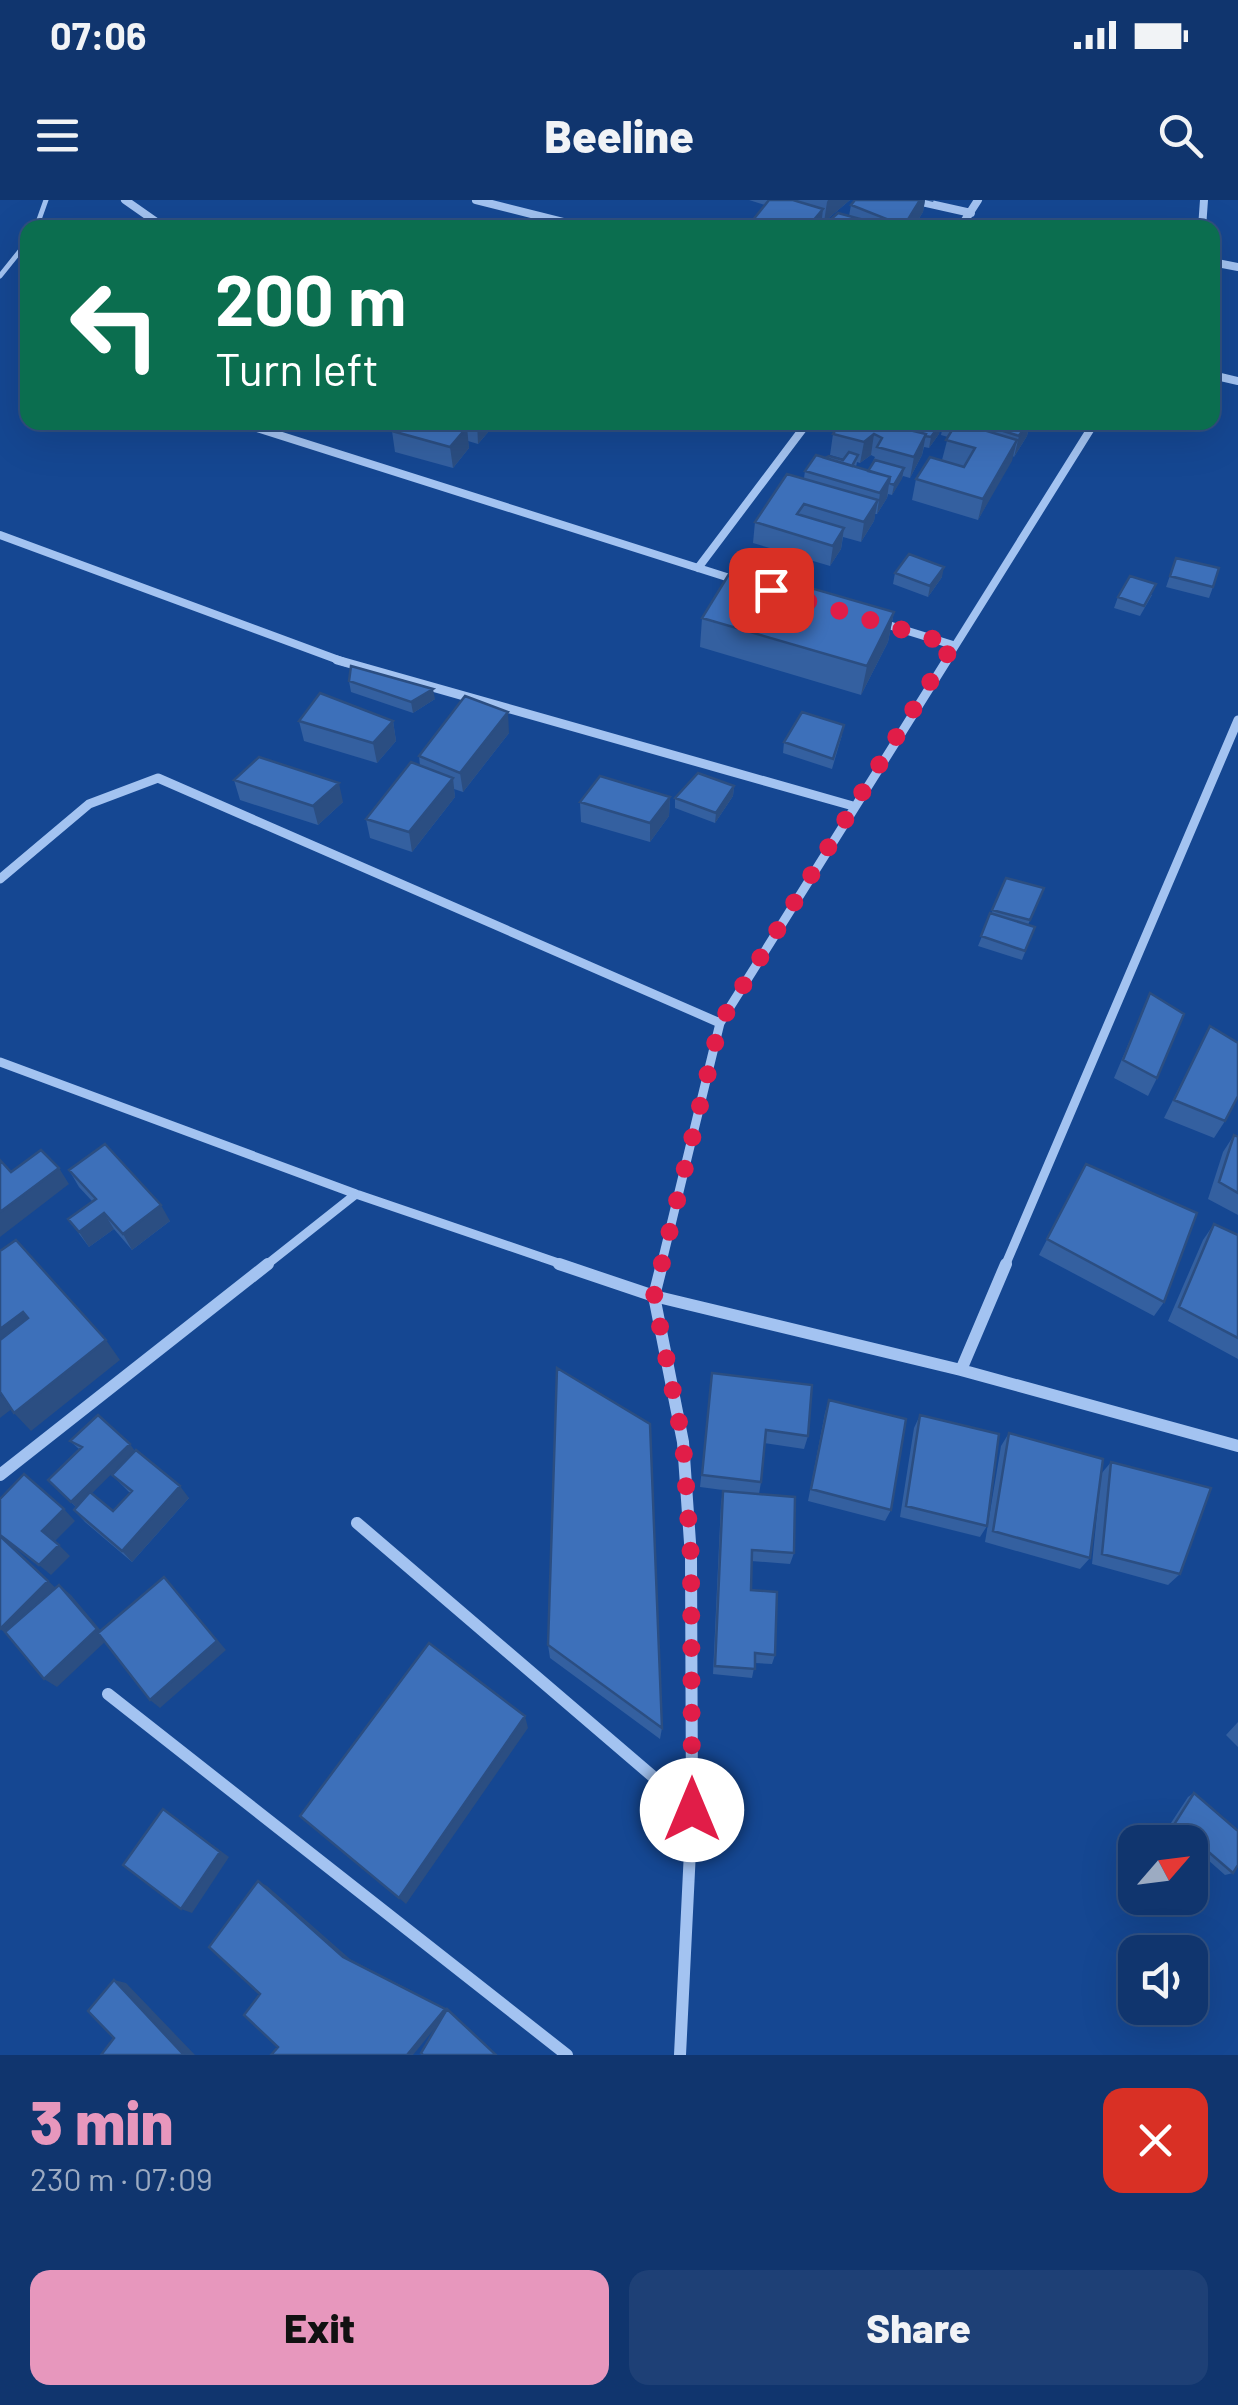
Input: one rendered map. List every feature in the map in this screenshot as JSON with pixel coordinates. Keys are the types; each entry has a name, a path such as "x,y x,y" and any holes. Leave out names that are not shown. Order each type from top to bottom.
{"street":[{"path":"125,200 153,220"},
{"path":"476,200 555,220"},
{"path":"913,200 971,213"},
{"path":"966,220 978,200"},
{"path":"263,430 752,584"},
{"path":"698,568 802,430"},
{"path":"680,2055 692,1810 691,1557 683,1442 654,1296 720,1023 1090,430"},
{"path":"0,534 348,664 854,806"},
{"path":"862,618 953,645"},
{"path":"961,1370 1238,720"},
{"path":"0,879 86,802 124,785 158,778 720,1023"},
{"path":"0,1062 356,1194 654,1296 961,1370 1238,1446"},
{"path":"0,1475 356,1194"},
{"path":"357,1523 692,1810"},
{"path":"108,1694 567,2055"}],"lane":[{"path":"0,276 20,251"}],"building":[{"path":"769,200 793,200 823,209 814,220 753,220"},
{"path":"855,200 920,200 908,220 889,220 851,205"},
{"path":"838,213 864,220 830,220"},
{"path":"393,430 464,430 450,447"},
{"path":"835,430 911,430 926,434 914,457 877,447 882,438 874,434 864,442 833,434"},
{"path":"909,430 936,430 931,437"},
{"path":"952,430 984,430 1017,440 983,499 916,479 930,457 964,467 975,448 946,440"},
{"path":"1000,430 1023,430 1019,436"},
{"path":"849,452 858,455 852,466 825,458 843,460"},
{"path":"816,455 890,477 880,493 805,471"},
{"path":"875,460 904,468 894,485 889,483 890,477 868,471"},
{"path":"787,474 878,500 864,522 804,504 797,514 844,528 833,546 755,522"},
{"path":"909,554 944,567 930,586 895,573"},
{"path":"1176,558 1219,568 1213,587 1170,576"},
{"path":"734,566 894,612 867,666 702,618"},
{"path":"1130,576 1156,584 1144,606 1118,597"},
{"path":"351,666 433,689 411,702 349,681"},
{"path":"320,693 393,721 373,743 299,721"},
{"path":"465,696 508,712 460,773 419,756"},
{"path":"802,712 844,725 833,759 784,742"},
{"path":"259,757 339,783 313,806 234,780"},
{"path":"411,762 453,778 409,832 366,819"},
{"path":"698,773 734,786 716,813 675,798"},
{"path":"600,776 670,797 650,823 580,802"},
{"path":"1006,878 1044,888 1030,920 992,910"},
{"path":"990,913 1035,927 1025,951 981,936"},
{"path":"1150,993 1184,1014 1157,1078 1123,1060"},
{"path":"1210,1026 1238,1043 1238,1096 1225,1121 1174,1100"},
{"path":"1234,1135 1238,1137 1238,1193 1219,1182"},
{"path":"105,1144 161,1205 123,1234 104,1213 79,1232 68,1219 96,1199 69,1170"},
{"path":"41,1150 59,1168 0,1212 0,1160 11,1172"},
{"path":"1086,1164 1197,1213 1164,1302 1047,1239"},
{"path":"1214,1224 1238,1235 1238,1338 1179,1307"},
{"path":"16,1240 106,1340 14,1413 0,1392 0,1340 28,1318 23,1312 0,1329 0,1251"},
{"path":"557,1368 650,1424 662,1728 548,1645"},
{"path":"712,1373 812,1385 808,1436 766,1430 761,1482 702,1475"},
{"path":"829,1400 906,1419 891,1510 811,1489"},
{"path":"98,1415 130,1444 71,1502 48,1480 82,1447 70,1441"},
{"path":"920,1415 999,1434 987,1526 906,1506"},
{"path":"1009,1433 1103,1459 1090,1558 993,1531"},
{"path":"136,1450 180,1486 122,1551 74,1510 90,1492 113,1511 132,1491 112,1475"},
{"path":"1111,1462 1211,1488 1180,1574 1102,1554"},
{"path":"24,1474 64,1509 42,1531 59,1545 39,1565 0,1535 0,1499"},
{"path":"723,1491 795,1497 794,1553 752,1550 751,1590 777,1592 775,1655 755,1653 755,1669 715,1666"},
{"path":"0,1536 48,1581 0,1629"},
{"path":"164,1577 217,1641 150,1700 98,1633"},
{"path":"59,1585 97,1629 44,1679 5,1632"},
{"path":"429,1643 525,1716 399,1898 300,1816"},
{"path":"1194,1793 1238,1831 1238,1865 1233,1873 1208,1851 1208,1825 1175,1823"},
{"path":"163,1809 220,1852 181,1909 123,1865"},
{"path":"258,1881 343,1957 445,2009 407,2055 271,2055 278,2047 244,2015 260,1994 209,1947"},
{"path":"114,1980 184,2055 101,2055 114,2038 88,2011"},
{"path":"447,2009 496,2055 423,2055"}],"route":[{"path":"692,1810 691,1557 683,1442 654,1296 720,1023 953,645 771,590"}]}
